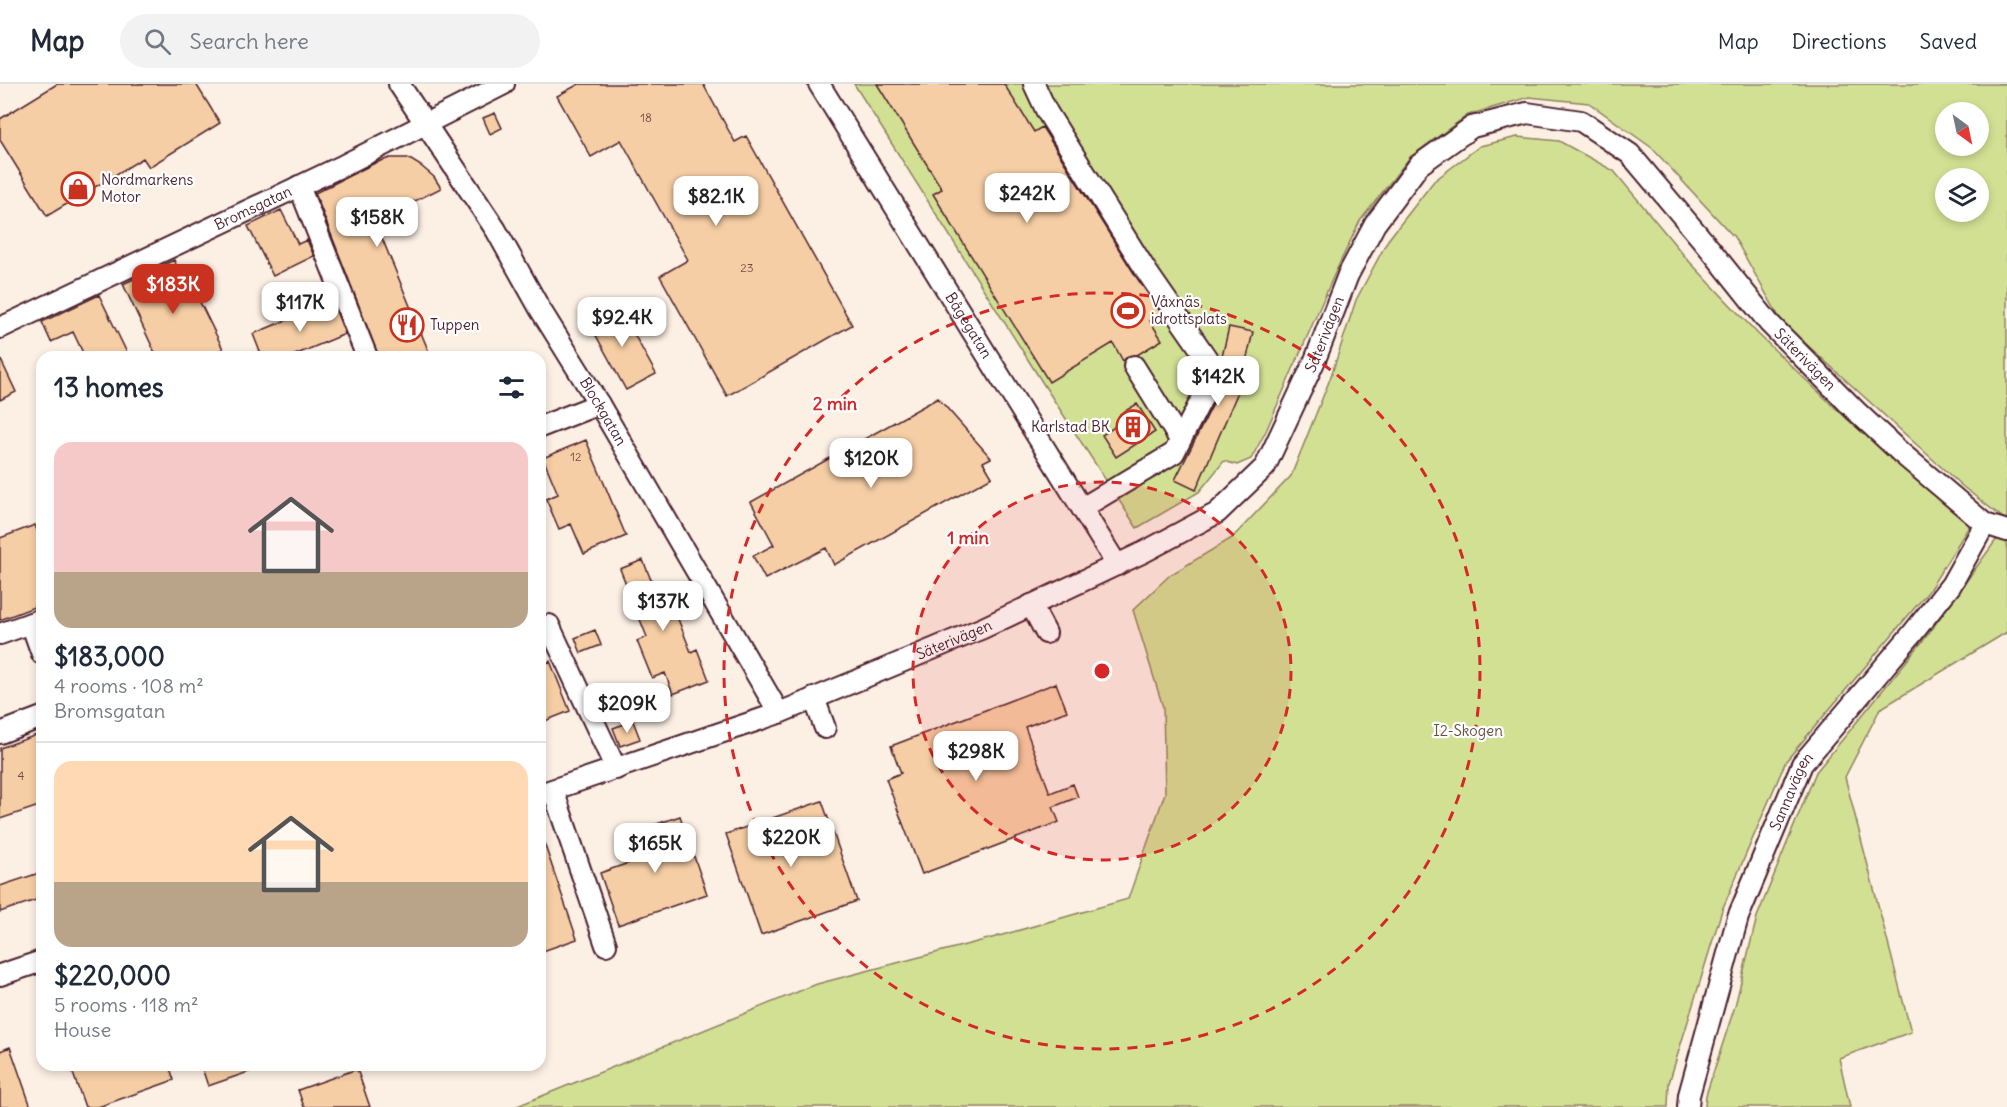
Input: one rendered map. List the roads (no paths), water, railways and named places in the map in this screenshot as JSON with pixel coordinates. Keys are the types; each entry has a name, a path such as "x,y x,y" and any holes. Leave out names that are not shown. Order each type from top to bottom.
{"street":[{"name":"Blockgatan","path":"399,84 496,230 540,309 599,404 779,713"},
{"name":"Bromsgatan","path":"0,328 299,186 504,84"},
{"name":"Bågegatan","path":"819,84 1117,565"},
{"path":"1034,84 1047,112 1147,272 1208,360 1212,370 1211,381 1174,453 1082,508"},
{"name":"Säterivägen","path":"547,792 779,713 983,628 1117,565 1217,513 1265,466 1315,360 1348,275 1375,224 1419,165 1472,127 1527,113 1581,121 1630,154 1769,323 1900,452 1985,524"},
{"path":"299,186 365,351"},
{"path":"1134,366 1180,440"},
{"path":"546,425 599,404"},
{"path":"1985,524 2007,531"},
{"name":"Sannavägen","path":"1688,1107 1689,1095 1738,917 1802,764 1951,585 1985,524"},
{"path":"1031,605 1046,633"},
{"path":"0,634 36,621"},
{"path":"549,625 616,769"},
{"path":"814,698 825,728"},
{"path":"0,733 36,719"},
{"path":"547,792 606,945"},
{"path":"0,975 36,963"}],"place":[{"name":"Nordmarkens Motor","path":"78,189"},
{"name":"Våxnäs idrottsplats","path":"1128,311"},
{"name":"Tuppen","path":"407,325"},
{"name":"Karlstad BK","path":"1133,427"}],"park label":[{"name":"I2-Skogen","path":"1468,731"}]}
